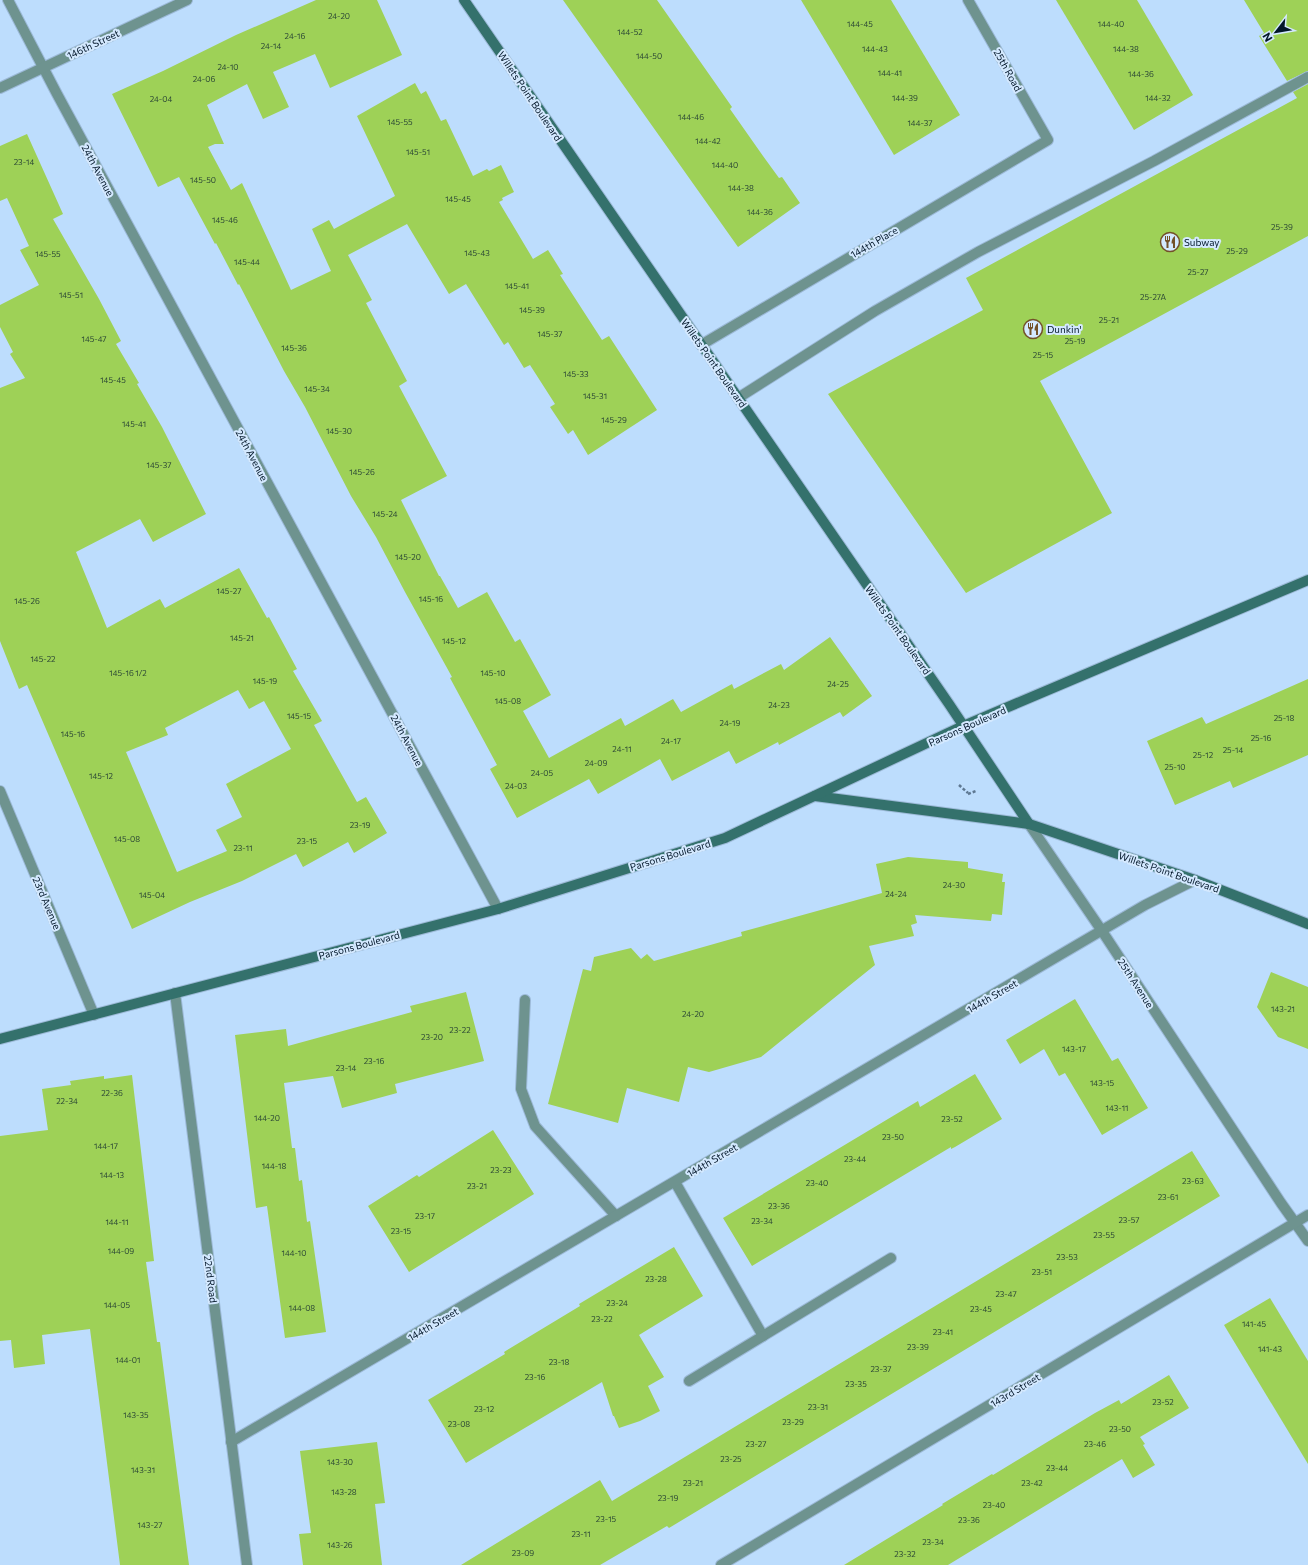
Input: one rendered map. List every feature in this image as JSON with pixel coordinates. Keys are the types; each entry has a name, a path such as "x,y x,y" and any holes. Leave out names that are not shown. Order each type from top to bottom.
{"street":[{"name":"24th Avenue","path":"8,0 498,909"},
{"name":"146th Street","path":"0,88 187,0"},
{"name":"Willets Point Boulevard","path":"464,0 964,726"},
{"name":"25th Road","path":"968,0 1048,140"},
{"path":"738,398 875,311 978,252 1154,161 1308,77"},
{"name":"144th Place","path":"701,345 1048,140"},
{"name":"Parsons Boulevard","path":"0,1039 498,909 725,838 964,726 1308,580"},
{"name":"25th Avenue","path":"964,726 1102,931 1276,1196 1308,1240"},
{"name":"23rd Avenue","path":"0,791 94,1015"},
{"name":"Willets Point Boulevard","path":"815,796 1029,824 1195,880 1308,924"},
{"name":"144th Street","path":"232,1442 1145,905 1195,880"},
{"name":"22nd Road","path":"175,993 247,1565"},
{"path":"525,1000 521,1089 535,1126 616,1216"},
{"path":"675,1182 763,1336"},
{"name":"143rd Street","path":"721,1565 1308,1215"},
{"path":"689,1380 890,1258"}],"path":[{"path":"959,784 968,793"}],"building":[{"path":"316,0 377,0 402,55 330,88 315,54 273,72 289,107 263,119 247,84 207,105 224,144 215,144 208,147 231,190 242,183 291,290 331,271 312,229 329,220 334,229 395,196 357,116 415,83 421,94 426,91 441,121 446,119 473,176 487,169 489,171 501,165 514,192 502,198 503,200 499,202 533,259 548,250 563,274 560,275 602,340 609,336 657,410 588,455 573,430 568,434 550,407 555,404 530,365 524,368 508,342 504,345 466,284 449,294 407,224 348,255 372,300 366,303 407,381 399,386 447,476 401,500 439,576 458,608 487,592 515,642 520,639 551,695 523,711 549,758 621,718 625,726 673,699 681,712 732,684 734,689 781,664 784,670 830,637 872,696 843,717 840,712 779,745 778,742 736,764 729,751 672,781 660,759 598,794 589,779 517,818 490,769 497,765 450,678 452,677 376,537 351,496 239,284 238,285 179,177 158,187 112,94 236,35"},
{"path":"563,0 657,0 732,107 730,109 763,156 779,178 782,177 800,203 738,247"},
{"path":"801,0 891,0 960,115 894,155"},
{"path":"1056,0 1137,0 1193,95 1134,130"},
{"path":"1244,0 1308,0 1308,71 1287,81 1259,36 1264,33"},
{"path":"1308,84 1308,236 1040,381 1112,513 966,593 828,394 983,310 966,278 1297,98 1293,92"},
{"path":"27,134 63,214 53,219 99,299 121,341 116,344 139,383 137,384 162,427 206,514 153,542 140,519 76,552 107,628 160,599 165,608 239,568 267,618 269,617 297,669 293,671 322,721 314,725 357,802 366,797 387,833 354,853 348,842 303,867 296,854 242,881 190,902 132,929 27,685 19,689 0,641 0,388 25,378 10,354 13,352 0,327 0,305 39,285 20,250 29,246 7,198 0,201 0,146","holes":["238,690 249,709 264,701 291,749 226,784 242,817 216,830 227,851 177,872 126,752 168,735 165,728"]},
{"path":"1308,679 1308,755 1233,788 1230,781 1175,805 1147,741 1202,717 1206,724"},
{"path":"908,857 968,862 968,868 1003,874 1002,882 1005,882 1002,915 992,914 991,921 915,915 917,923 911,925 914,936 869,946 875,965 761,1057 709,1072 688,1067 679,1102 627,1088 618,1123 548,1104 583,969 591,971 594,957 631,948 641,959 647,954 654,961 742,936 741,932 882,893 876,864"},
{"path":"1271,972 1308,987 1308,1049 1278,1037 1257,1007"},
{"path":"466,992 484,1061 395,1084 397,1093 342,1108 333,1076 284,1083 292,1148 295,1148 299,1181 302,1180 307,1222 310,1221 326,1332 285,1338 267,1206 256,1208 235,1035 286,1029 288,1046 412,1012 410,1006"},
{"path":"1075,999 1112,1061 1118,1058 1148,1108 1102,1135 1065,1073 1059,1076 1044,1049 1020,1064 1006,1040"},
{"path":"975,1074 1002,1119 951,1149 951,1147 752,1266 723,1218 918,1101 920,1107"},
{"path":"132,1075 154,1261 146,1262 157,1342 160,1342 189,1565 120,1565 90,1329 42,1335 45,1364 14,1368 11,1340 0,1341 0,1136 48,1130 42,1089 71,1085 70,1081 104,1076 104,1079"},
{"path":"493,1130 534,1194 409,1272 368,1206 417,1175 419,1177"},
{"path":"1192,1151 1220,1196 669,1528 667,1526 600,1565 461,1565 600,1480 612,1501"},
{"path":"674,1247 703,1296 639,1335 664,1377 648,1386 660,1411 640,1421 619,1428 613,1416 602,1382 466,1463 428,1400 505,1354 504,1352 580,1306 579,1304"},
{"path":"1270,1298 1308,1361 1308,1464 1224,1325"},
{"path":"1169,1375 1189,1408 1140,1437 1155,1465 1133,1478 1122,1459 948,1565 844,1565 943,1505 942,1504 1095,1413 1119,1400 1121,1404"},
{"path":"377,1442 385,1503 375,1504 382,1565 303,1565 299,1534 311,1533 300,1451"}],"place":[{"name":"Subway","path":"1170,242"},
{"name":"Dunkin'","path":"1033,329"}]}
